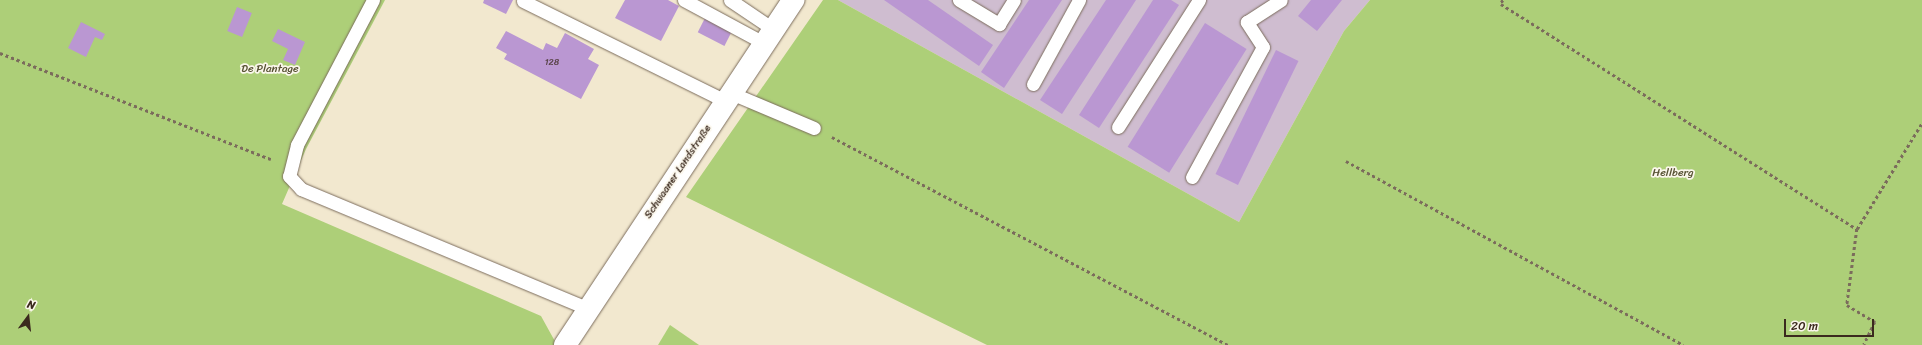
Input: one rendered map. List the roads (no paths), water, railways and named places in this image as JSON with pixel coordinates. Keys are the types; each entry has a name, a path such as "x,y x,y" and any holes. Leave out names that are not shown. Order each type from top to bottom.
{"street":[{"name":"Schwaaner Landstraße","path":"565,345 587,308 793,0"}],"lane":[{"path":"373,0 296,145 290,166 289,176 301,189 587,308"},
{"path":"684,0 769,36"},
{"path":"730,0 769,36"},
{"path":"959,0 999,24 1014,0"},
{"path":"1033,84 1079,0"},
{"path":"1118,127 1199,0"},
{"path":"1192,177 1263,47 1247,22 1281,0"},
{"path":"524,1 728,97 814,128"}],"park label":[{"name":"De Plantage","path":"270,69"},
{"name":"Hellberg","path":"1673,173"}]}
